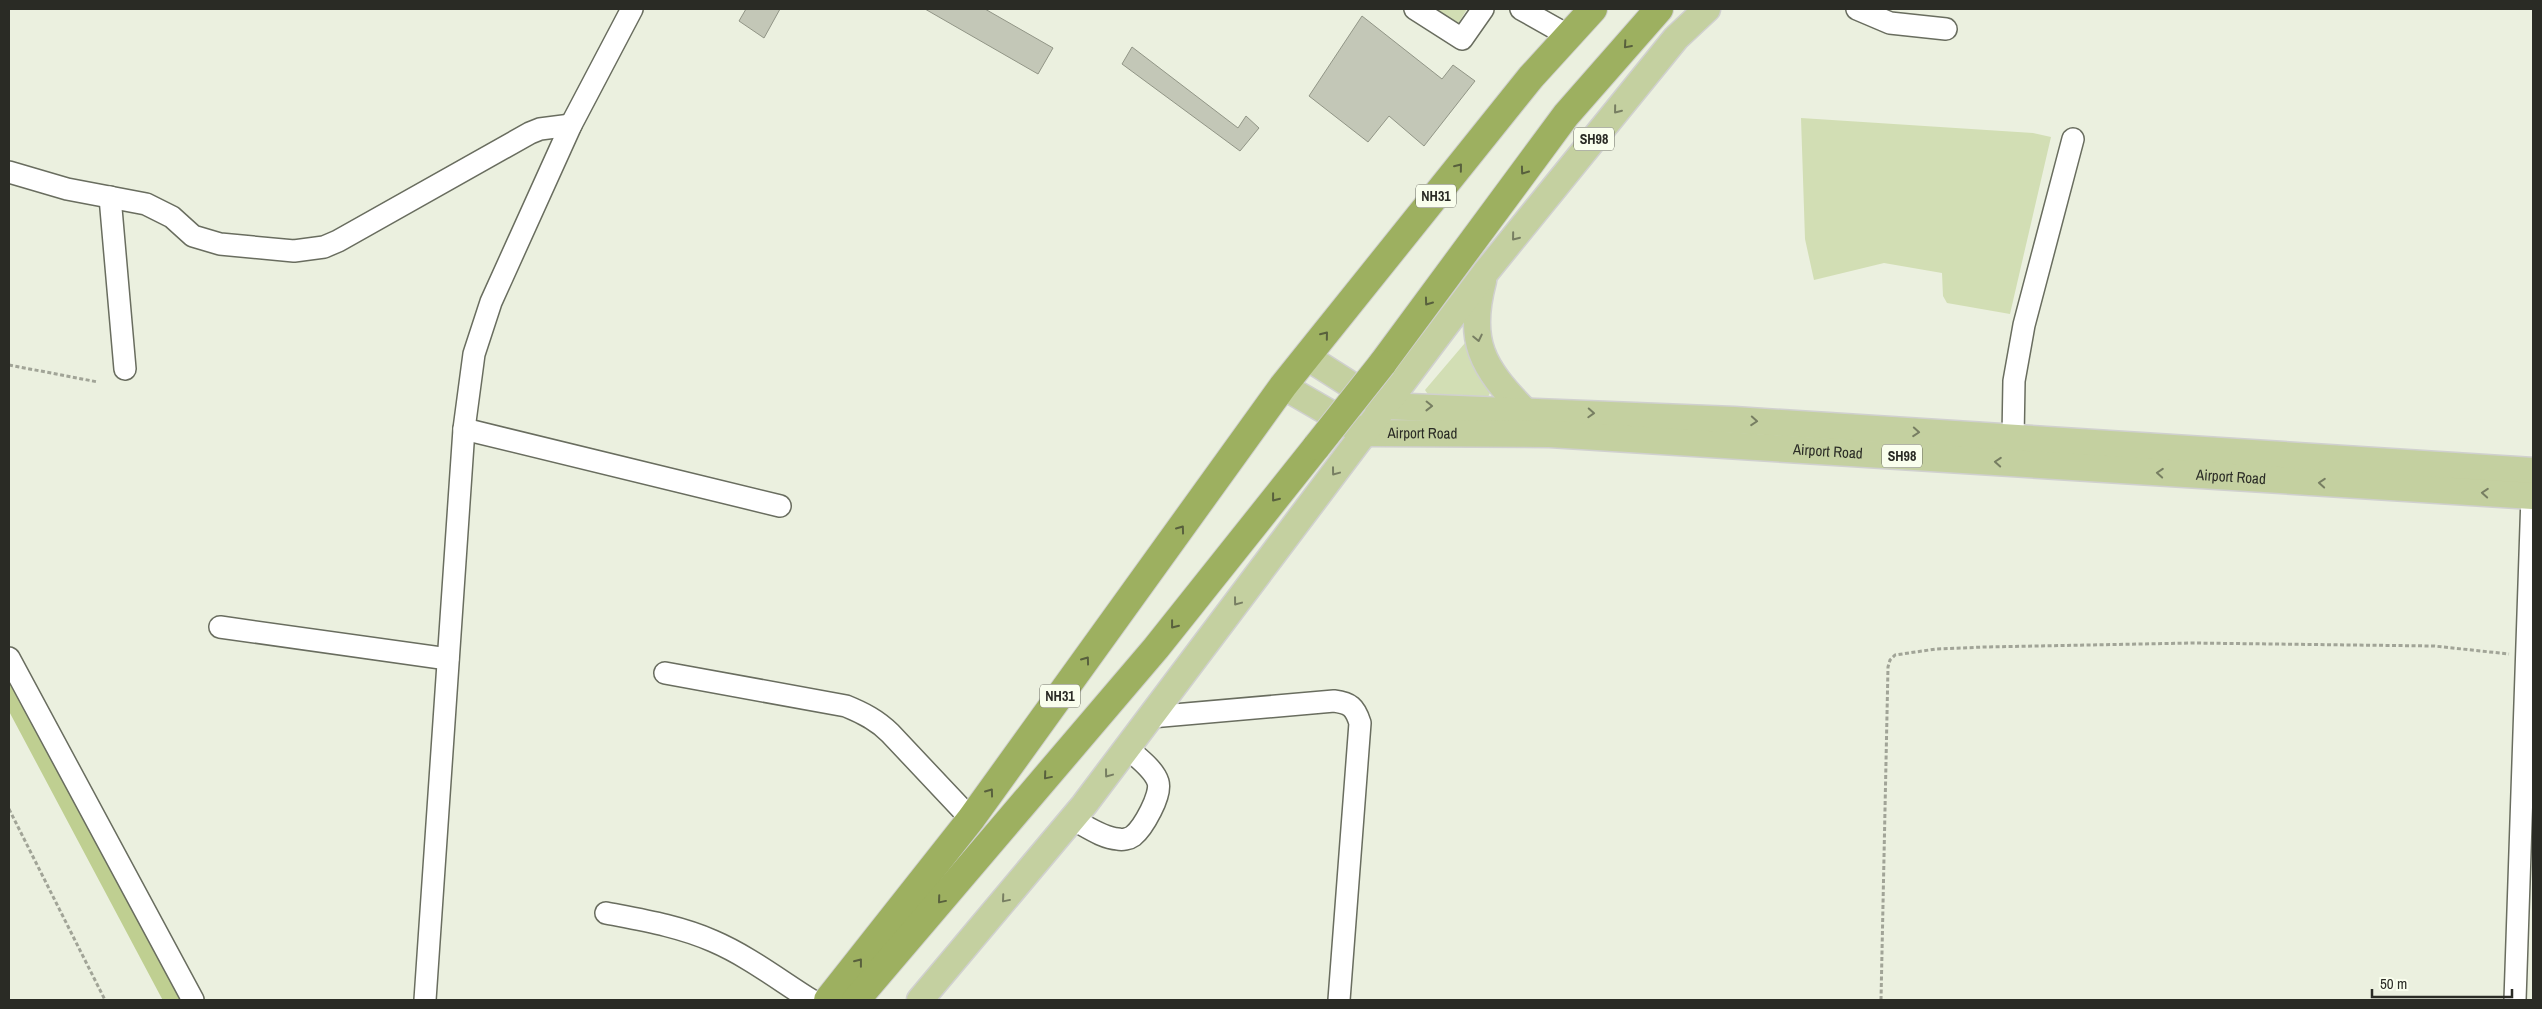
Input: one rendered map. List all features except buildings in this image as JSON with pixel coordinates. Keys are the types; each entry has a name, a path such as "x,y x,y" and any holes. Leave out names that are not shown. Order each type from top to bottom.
{"highway":[{"name":"NH31","path":"828,1000 971,819 1283,386 1531,77 1593,9"},
{"name":"NH31","path":"856,1000 1156,648 1382,364 1566,115 1659,9"}],"main road":[{"name":"SH98","path":"1364,433 1485,273 1676,38 1707,9"},
{"path":"1485,273 1477,305 1475,325 1479,345 1487,365 1505,391 1524,410"},
{"path":"1307,357 1384,406"},
{"name":"Airport Road","path":"1283,386 1364,433 1550,434 2533,484"},
{"name":"SH98","path":"1384,406 1524,410 1734,420 2013,438 2533,484"},
{"path":"920,1000 1072,819 1364,433"}],"street":[{"path":"425,1000 464,429 474,354 491,302 571,125 632,9"},
{"path":"1415,9 1462,39 1483,9"},
{"path":"1521,9 1569,36"},
{"path":"1857,9 1890,23 1946,30"},
{"path":"9,172 66,189 110,197 161,210 194,236 205,241 229,245 309,250 338,241 530,133 540,129 571,125"},
{"path":"2013,438 2014,381 2024,324 2073,139"},
{"path":"110,197 124,369"},
{"path":"464,429 780,506"},
{"path":"2515,1000 2533,484"},
{"path":"220,627 448,659"},
{"path":"9,658 193,1000"},
{"path":"665,673 846,706 865,713 890,733 971,819"},
{"path":"1151,716 1334,701 1346,703 1356,708 1360,723 1339,1000"},
{"path":"1072,819 1103,835 1118,839 1128,839 1139,829 1155,800 1159,784 1155,775 1127,748"},
{"path":"606,912 671,926 713,941 732,950 811,1000"}],"path":[{"path":"9,365 98,382"},
{"path":"1881,1000 1888,667 1890,660 1895,655 1936,649 2192,642 2434,646 2527,656"},
{"path":"9,809 105,1000"}],"green space":[{"path":"1428,9 1467,9 1456,27"},
{"path":"1801,118 2033,133 2051,137 2010,314 1947,303 1943,296 1942,273 1884,263 1814,280 1805,239"},
{"path":"1470,342 1492,389 1487,399 1429,396 1425,390 1465,343"}],"waterway":[{"path":"9,690 174,1000"}]}
